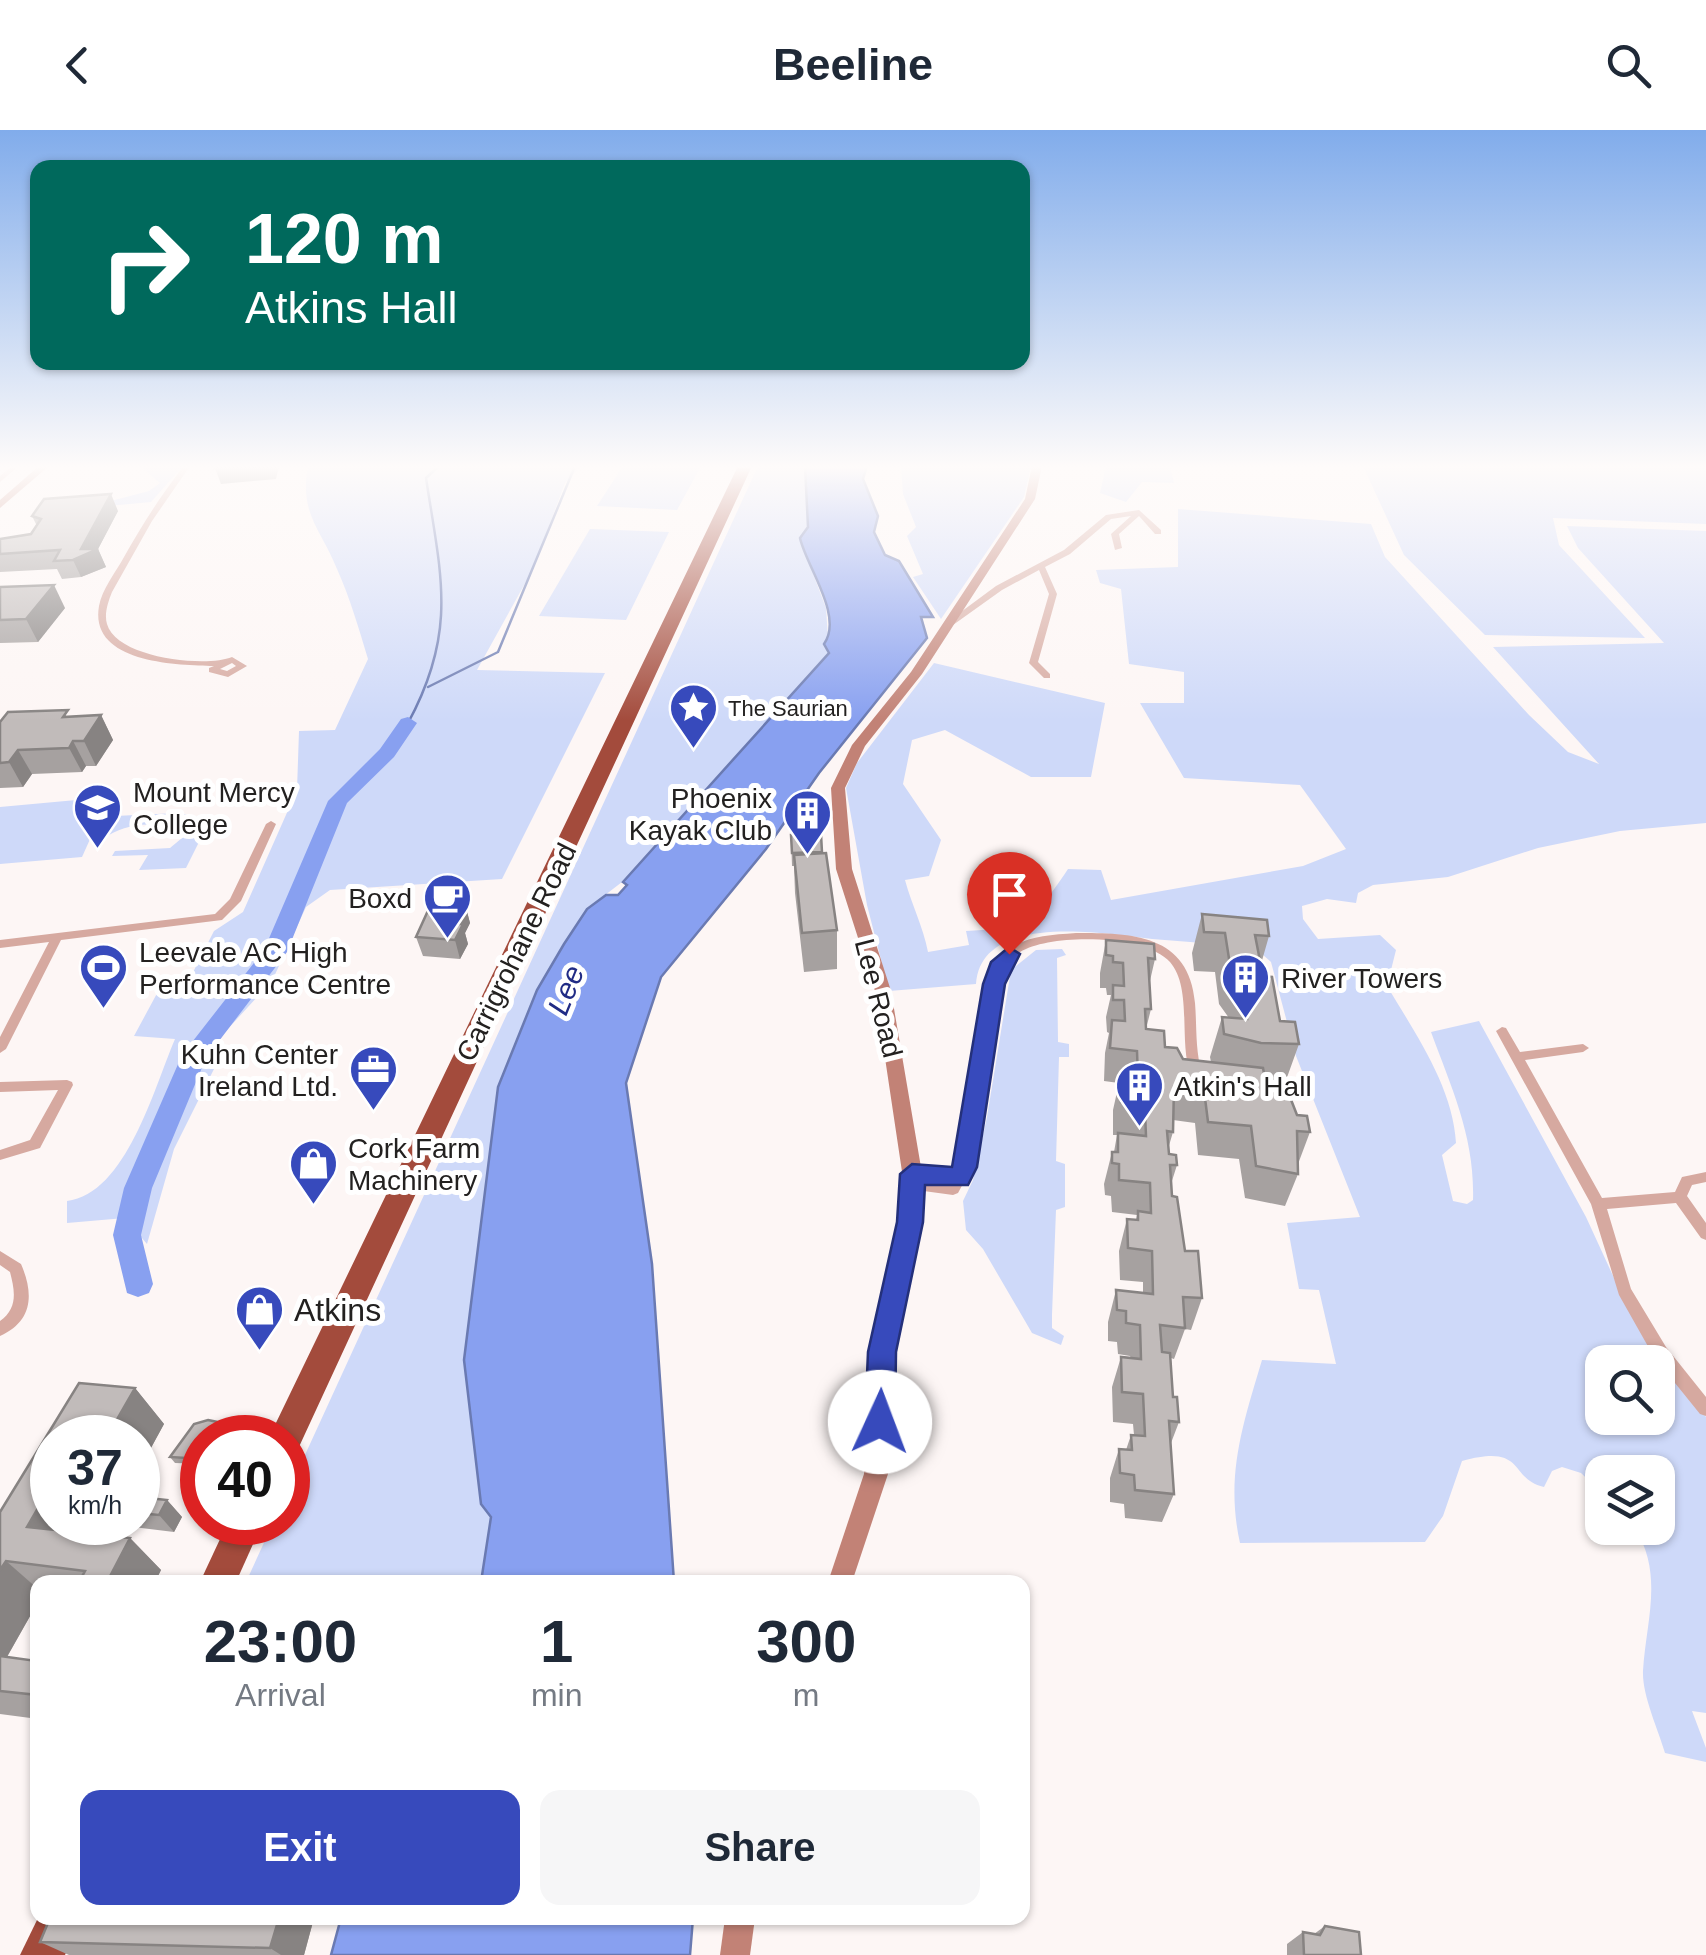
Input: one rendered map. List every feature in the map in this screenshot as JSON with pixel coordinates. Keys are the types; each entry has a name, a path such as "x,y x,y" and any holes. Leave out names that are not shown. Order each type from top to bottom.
{"highway":[{"name":"Carrigrohane Road","path":"297,1415 705,551"},
{"path":"221,1575 235,1545"},
{"path":"42,1955 57,1925"}],"street":[{"path":"131,551 110,590 102,617 110,634 137,654 218,663"},
{"name":"Lee Road","path":"842,1575 876,1474 882,1352 913,1179 883,991 846,879 838,788 858,745 916,674 996,551"},
{"path":"950,623 1064,551"},
{"path":"1042,568 1053,594 1034,663 1047,676"},
{"path":"0,944 214,918 232,907 270,824"},
{"path":"0,1050 56,937"},
{"path":"913,1179 956,1184 998,968 1020,946 1073,938 1142,941 1172,956 1186,994 1192,1064 1197,1077 1208,1085"},
{"path":"1502,1031 1598,1204 1624,1292 1660,1352 1700,1392 1706,1409"},
{"path":"1516,1057 1584,1048"},
{"path":"0,1087 67,1085 35,1144 0,1155"},
{"path":"1680,1197 1687,1181 1706,1177"},
{"path":"1598,1204 1680,1197"},
{"path":"1680,1197 1706,1234"},
{"path":"0,1257 16,1268 22,1302 16,1319 0,1329"},
{"path":"735,1955 739,1925"}],"shaded area":[{"path":"329,551 540,551 477,670 605,673 502,879 330,890 306,907 272,981 213,1045 225,1047 174,1149 147,1244 125,1218 67,1223 67,1201 88,1194 122,1160 175,1039 134,1036 161,986 187,984 214,931 243,912 297,790 299,731 335,730 368,659"},
{"path":"577,551 660,551 626,620 539,616"},
{"path":"719,551 805,551 826,608 829,653 635,872 587,909 498,1087 464,1360 491,1517 482,1575 249,1575 263,1545 310,1545 310,1444"},
{"path":"913,551 987,551 941,619 913,577 923,574"},
{"path":"1178,551 1383,551 1529,715 1568,752 1599,764 1493,647 1664,643 1581,551 1706,551 1706,823 1620,831 1538,848 1448,877 1373,885 1358,893 1356,903 1327,899 1302,906 1303,919 1318,939 1380,935 1396,950 1387,986 1431,1061 1453,1122 1456,1143 1442,1155 1453,1201 1467,1204 1473,1200 1473,1177 1466,1135 1431,1032 1479,1021 1586,1217 1631,1315 1653,1345 1585,1345 1585,1435 1675,1435 1675,1375 1706,1417 1706,1713 1692,1711 1706,1748 1706,1762 1665,1753 1645,1691 1643,1671 1651,1581 1644,1545 1675,1545 1675,1455 1585,1455 1585,1477 1562,1467 1552,1471 1544,1487 1525,1477 1507,1459 1497,1456 1462,1461 1443,1516 1425,1542 1240,1543 1235,1473 1262,1360 1336,1364 1319,1290 1299,1289 1287,1223 1360,1217 1296,1056 1271,962 1253,946 1049,932 999,945 983,961 976,984 889,991 867,905 846,788 857,763 934,663 1105,703 1091,777 1031,777 945,730 912,740 903,784 941,840 929,876 905,880 928,952 969,945 966,931 1002,927 1027,917 1047,899 1068,869 1101,870 1111,900 1303,866 1346,849 1300,785 1184,778 1140,703 1184,703 1184,672 1129,664 1121,589 1100,583 1096,570 1178,567"},
{"path":"1402,551 1565,551 1645,638 1485,635"},
{"path":"109,797 82,857 0,864 0,807"},
{"path":"178,813 198,817 192,832 204,832 186,868 139,870 148,855 112,856 115,851 170,848 188,833 186,828 177,826 146,824 109,835 110,825 119,821 115,816"},
{"path":"1062,949 1066,955 1057,958 1058,1042 1069,1044 1069,1057 1059,1057 1056,1161 1065,1164 1065,1207 1056,1210 1052,1315 1052,1328 1064,1336 1061,1345 1032,1333 983,1249 966,1230 963,1201 973,1180 987,1117 1011,970 1036,950"}],"water":[{"name":"Lee","path":"805,551 883,551 899,561 933,617 921,617 927,638 819,773 766,849 661,977 626,1083 652,1264 674,1575 482,1575 491,1517 481,1504 464,1360 498,1087 537,990 587,909 606,895 618,895 627,885 623,882 829,653 824,644 830,620"},
{"path":"339,1925 692,1925 690,1955 331,1955"}],"building":[{"path":"59,551 93,551 73,560 54,561"},
{"path":"54,585 26,619 0,620 0,587"},
{"path":"68,710 63,717 101,715 84,741 73,741 69,748 18,750 9,762 0,763 0,722 8,712"},
{"path":"821,834 822,852 792,853 791,835"},
{"path":"826,853 837,930 802,933 794,855"},
{"path":"431,904 465,904 454,924 463,924 455,940 416,937"},
{"path":"1202,914 1267,920 1269,936 1255,935 1263,976 1272,977 1280,1021 1295,1022 1299,1044 1261,1043 1224,1034 1222,1017 1247,1019 1240,976 1230,965 1225,933 1204,932"},
{"path":"1106,940 1154,944 1155,959 1148,958 1151,1009 1145,1009 1146,1029 1164,1031 1165,1047 1177,1048 1183,1059 1263,1068 1267,1090 1288,1092 1297,1115 1307,1116 1310,1132 1297,1131 1298,1174 1256,1166 1251,1126 1208,1122 1204,1090 1174,1087 1173,1132 1167,1131 1169,1154 1176,1155 1177,1165 1170,1165 1172,1196 1177,1197 1185,1251 1198,1251 1202,1298 1183,1297 1185,1328 1160,1325 1162,1352 1170,1353 1173,1397 1177,1397 1179,1422 1169,1421 1174,1494 1135,1490 1134,1475 1120,1473 1119,1449 1132,1450 1131,1435 1145,1436 1143,1394 1122,1392 1121,1357 1141,1359 1140,1325 1126,1323 1126,1311 1117,1310 1116,1290 1153,1294 1152,1251 1128,1248 1127,1219 1138,1220 1138,1211 1151,1213 1150,1183 1119,1180 1119,1164 1112,1163 1112,1152 1118,1152 1118,1133 1146,1136 1145,1112 1133,1111 1133,1103 1121,1102 1120,1077 1138,1079 1137,1051 1110,1048 1112,1020 1125,1021 1124,1000 1113,1000 1113,985 1124,986 1123,963 1113,962 1113,956 1106,955"},
{"path":"79,1383 135,1388 119,1415 59,1415"},
{"path":"180,1443 180,1458 170,1457"},
{"path":"30,1463 27,1527 30,1545 126,1545 111,1575 83,1575 85,1571 6,1561 0,1570 0,1512"},
{"path":"0,1656 30,1660 30,1694 0,1691"},
{"path":"47,1925 277,1925 270,1948 40,1942"},
{"path":"1325,1926 1359,1932 1361,1955 1304,1955 1303,1932 1320,1935"}],"waterway":[{"path":"408,723 424,690 440,631 438,551"},
{"path":"428,687 498,652 540,551"},
{"path":"138,1284 127,1235 138,1188 195,1055 275,952 338,801 387,753 408,723"}],"place":[{"name":"The Saurian","path":"693,750"},
{"name":"Mount Mercy College","path":"98,850"},
{"name":"Phoenix Kayak Club","path":"807,856"},
{"name":"Boxd","path":"447,940"},
{"name":"Leevale AC High Performance Centre","path":"104,1010"},
{"name":"River Towers","path":"1246,1020"},
{"name":"Kuhn Center Ireland Ltd.","path":"373,1112"},
{"name":"Atkin's Hall","path":"1139,1128"},
{"name":"Cork Farm Machinery","path":"313,1206"},
{"name":"Atkins","path":"259,1352"}],"route":[{"path":"880,1422 882,1352 910,1222 912,1174 959,1178 964,1167 994,984 998,968 1009,954"}]}
